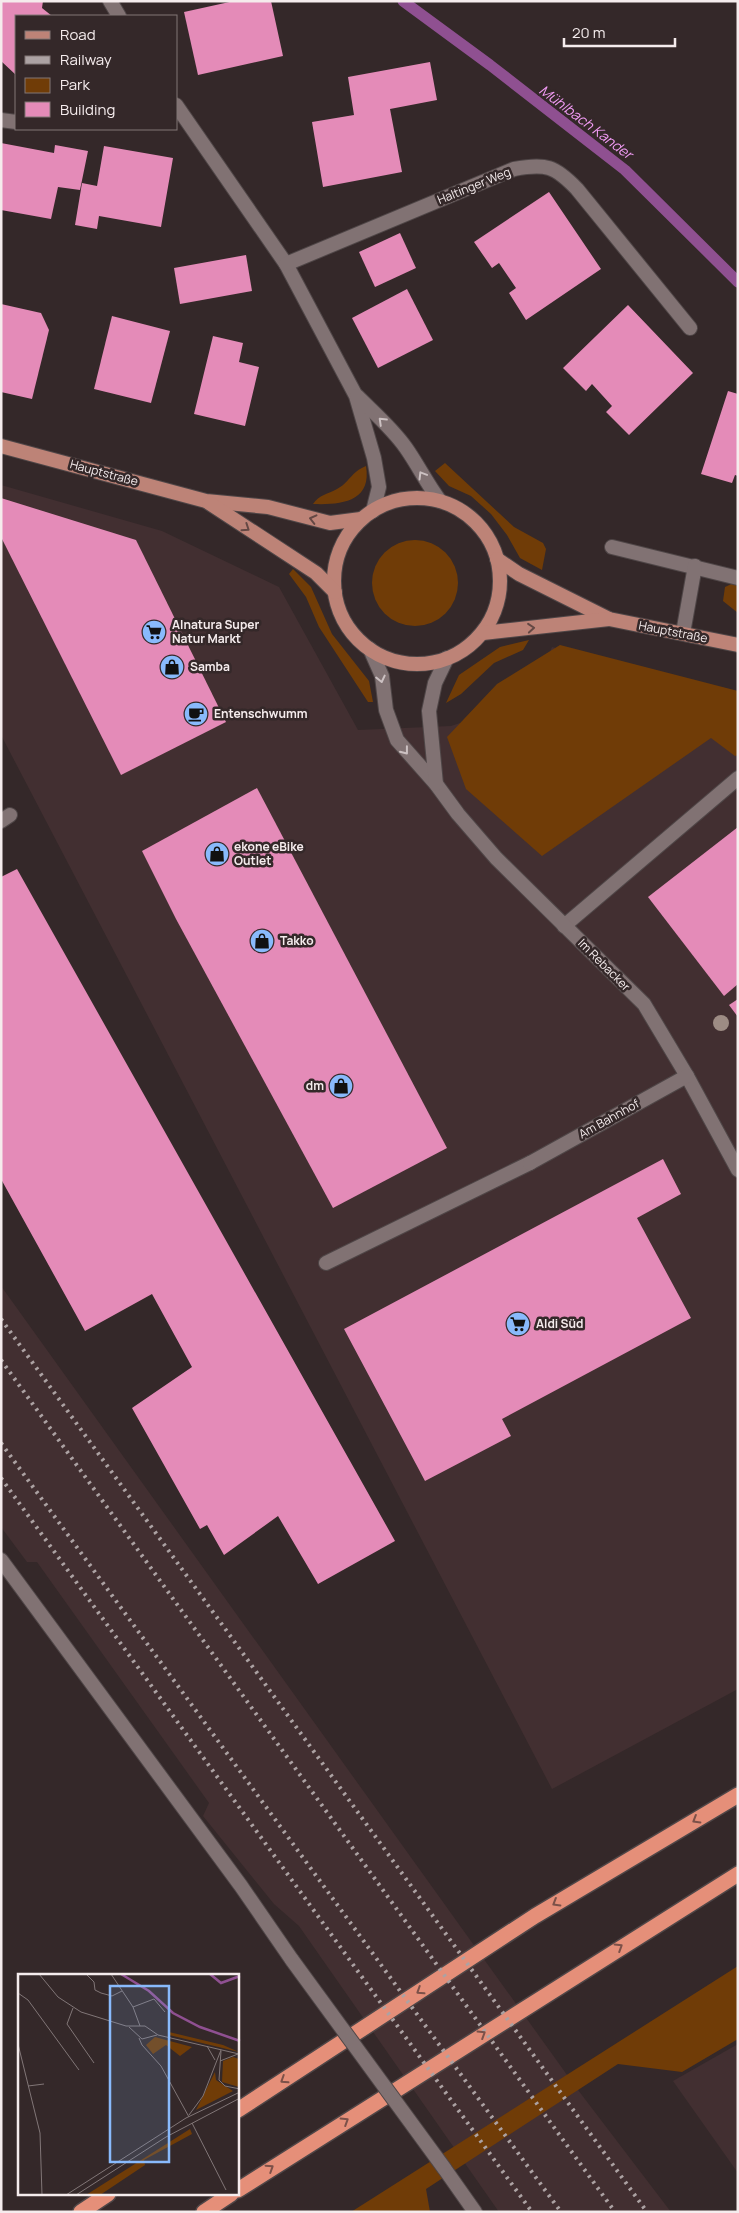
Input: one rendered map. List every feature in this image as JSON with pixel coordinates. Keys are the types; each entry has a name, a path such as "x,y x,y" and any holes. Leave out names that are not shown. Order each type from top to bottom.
{"highway":[{"path":"239,2109 535,1916 738,1795"},
{"path":"239,2189 738,1874"},
{"path":"81,2212 105,2196"},
{"path":"204,2212 228,2196"}],"main road":[{"name":"Hauptstraße","path":"1,446 206,501 268,507 330,523 367,515"},
{"path":"428,499 440,501 465,513 476,522 492,545 497,559 500,578 499,597 493,616 483,632 461,652 447,658 423,664 399,662 384,657 370,649 359,640 343,618 335,592 334,579 339,553 348,535 367,515 394,501 428,499"},
{"name":"Hauptstraße","path":"206,501 316,572 335,592"},
{"name":"Hauptstraße","path":"497,559 519,574 609,619 738,645"},
{"name":"Hauptstraße","path":"483,632 609,619"}],"street":[{"path":"110,1 118,15"},
{"path":"178,108 286,264 356,396 374,458 379,487 367,515"},
{"path":"1,120 15,122"},
{"name":"Haltinger Weg","path":"286,264 514,169 534,166 550,167 562,174 577,189 690,328"},
{"path":"356,396 392,430 406,448 424,480 440,501"},
{"path":"612,547 738,578"},
{"path":"683,633 695,566"},
{"name":"Im Rebacker","path":"370,649 382,676 386,710 397,740 436,784 458,814 496,858 644,1004 687,1076 738,1170"},
{"path":"436,784 429,711 436,683 447,658"},
{"path":"564,926 738,778"},
{"name":"Am Bahnhof","path":"326,1263 530,1163 687,1076"},
{"path":"1,1560 242,1886 292,1960 475,2212"}],"shaded area":[{"path":"1,485 162,531 279,587 358,730 451,726 469,720 545,663 552,647 738,696 738,1689 552,1789 1,735"},
{"path":"1,1286 575,2086 671,2212 499,2212 299,1926 274,1904 203,1816 209,1803 37,1562 27,1562 1,1527"},
{"path":"738,2044 738,2173 673,2081"}],"green space":[{"path":"445,463 514,527 543,543 546,549 542,570 520,558 507,535 491,514 471,496 449,486 435,471"},
{"path":"366,466 367,478 359,494 344,502 313,504 321,497 341,487 357,471"},
{"path":"415,540 431,543 439,547 451,559 455,567 458,583 455,599 451,607 439,619 431,623 415,626 399,623 391,619 379,607 375,599 372,583 375,567 379,559 391,547 399,543"},
{"path":"293,569 311,587 332,634 369,681 373,702 368,702 319,627 306,597 289,574"},
{"path":"738,581 738,613 723,601 725,587"},
{"path":"529,640 523,650 494,663 461,694 446,703 459,675 500,647"},
{"path":"560,645 738,691 738,755 735,756 711,738 542,856 466,789 447,737 497,684"},
{"path":"738,1966 738,2039 682,2072 618,2064 426,2189 430,2212 351,2212"}],"building":[{"path":"1,1 43,1 42,8 51,15 15,15 15,74 1,61"},
{"path":"234,1 271,1 283,56 198,75 184,12"},
{"path":"430,62 437,100 390,109 402,172 323,187 312,122 354,115 348,77"},
{"path":"1,143 54,153 55,145 88,151 80,190 58,187 51,219 1,210"},
{"path":"104,146 173,158 161,227 99,216 97,229 75,225 82,183 97,186"},
{"path":"549,192 601,269 526,320 509,293 516,288 499,263 492,268 474,242"},
{"path":"400,233 416,268 375,287 359,252"},
{"path":"246,255 252,291 180,304 174,268"},
{"path":"407,289 433,340 378,368 352,318"},
{"path":"1,304 41,313 49,330 32,399 1,392"},
{"path":"628,305 693,373 629,435 606,412 612,406 592,384 586,391 563,368"},
{"path":"112,316 170,331 151,403 94,389"},
{"path":"213,336 243,343 239,362 259,367 245,426 194,414"},
{"path":"728,391 738,394 738,476 735,475 732,483 701,474"},
{"path":"1,498 136,540 226,722 121,775 1,537"},
{"path":"257,788 447,1148 333,1208 176,919 142,851"},
{"path":"738,827 738,984 724,996 648,897"},
{"path":"17,869 395,1541 318,1584 278,1516 224,1555 207,1525 200,1529 132,1408 192,1367 152,1294 85,1331 1,1179 1,877"},
{"path":"738,999 738,1017 729,1005"},
{"name":"Aldi Süd","path":"663,1159 681,1194 637,1218 691,1318 502,1419 511,1436 425,1481 344,1329"}],"waterway":[{"name":"Mühlbach Kander","path":"403,1 490,65 625,170 738,282"}],"railway":[{"path":"1,1319 647,2212"},
{"path":"1,1360 615,2212"},
{"path":"1,1443 561,2212"},
{"path":"1,1478 532,2212"}],"place":[{"name":"Alnatura Super Natur Markt","path":"154,632"},
{"name":"Samba","path":"172,667"},
{"name":"Entenschwumm","path":"196,714"},
{"name":"ekone eBike Outlet","path":"217,854"},
{"name":"Takko","path":"262,941"},
{"name":"dm","path":"341,1086"},
{"name":"Aldi Süd","path":"518,1324"}]}
